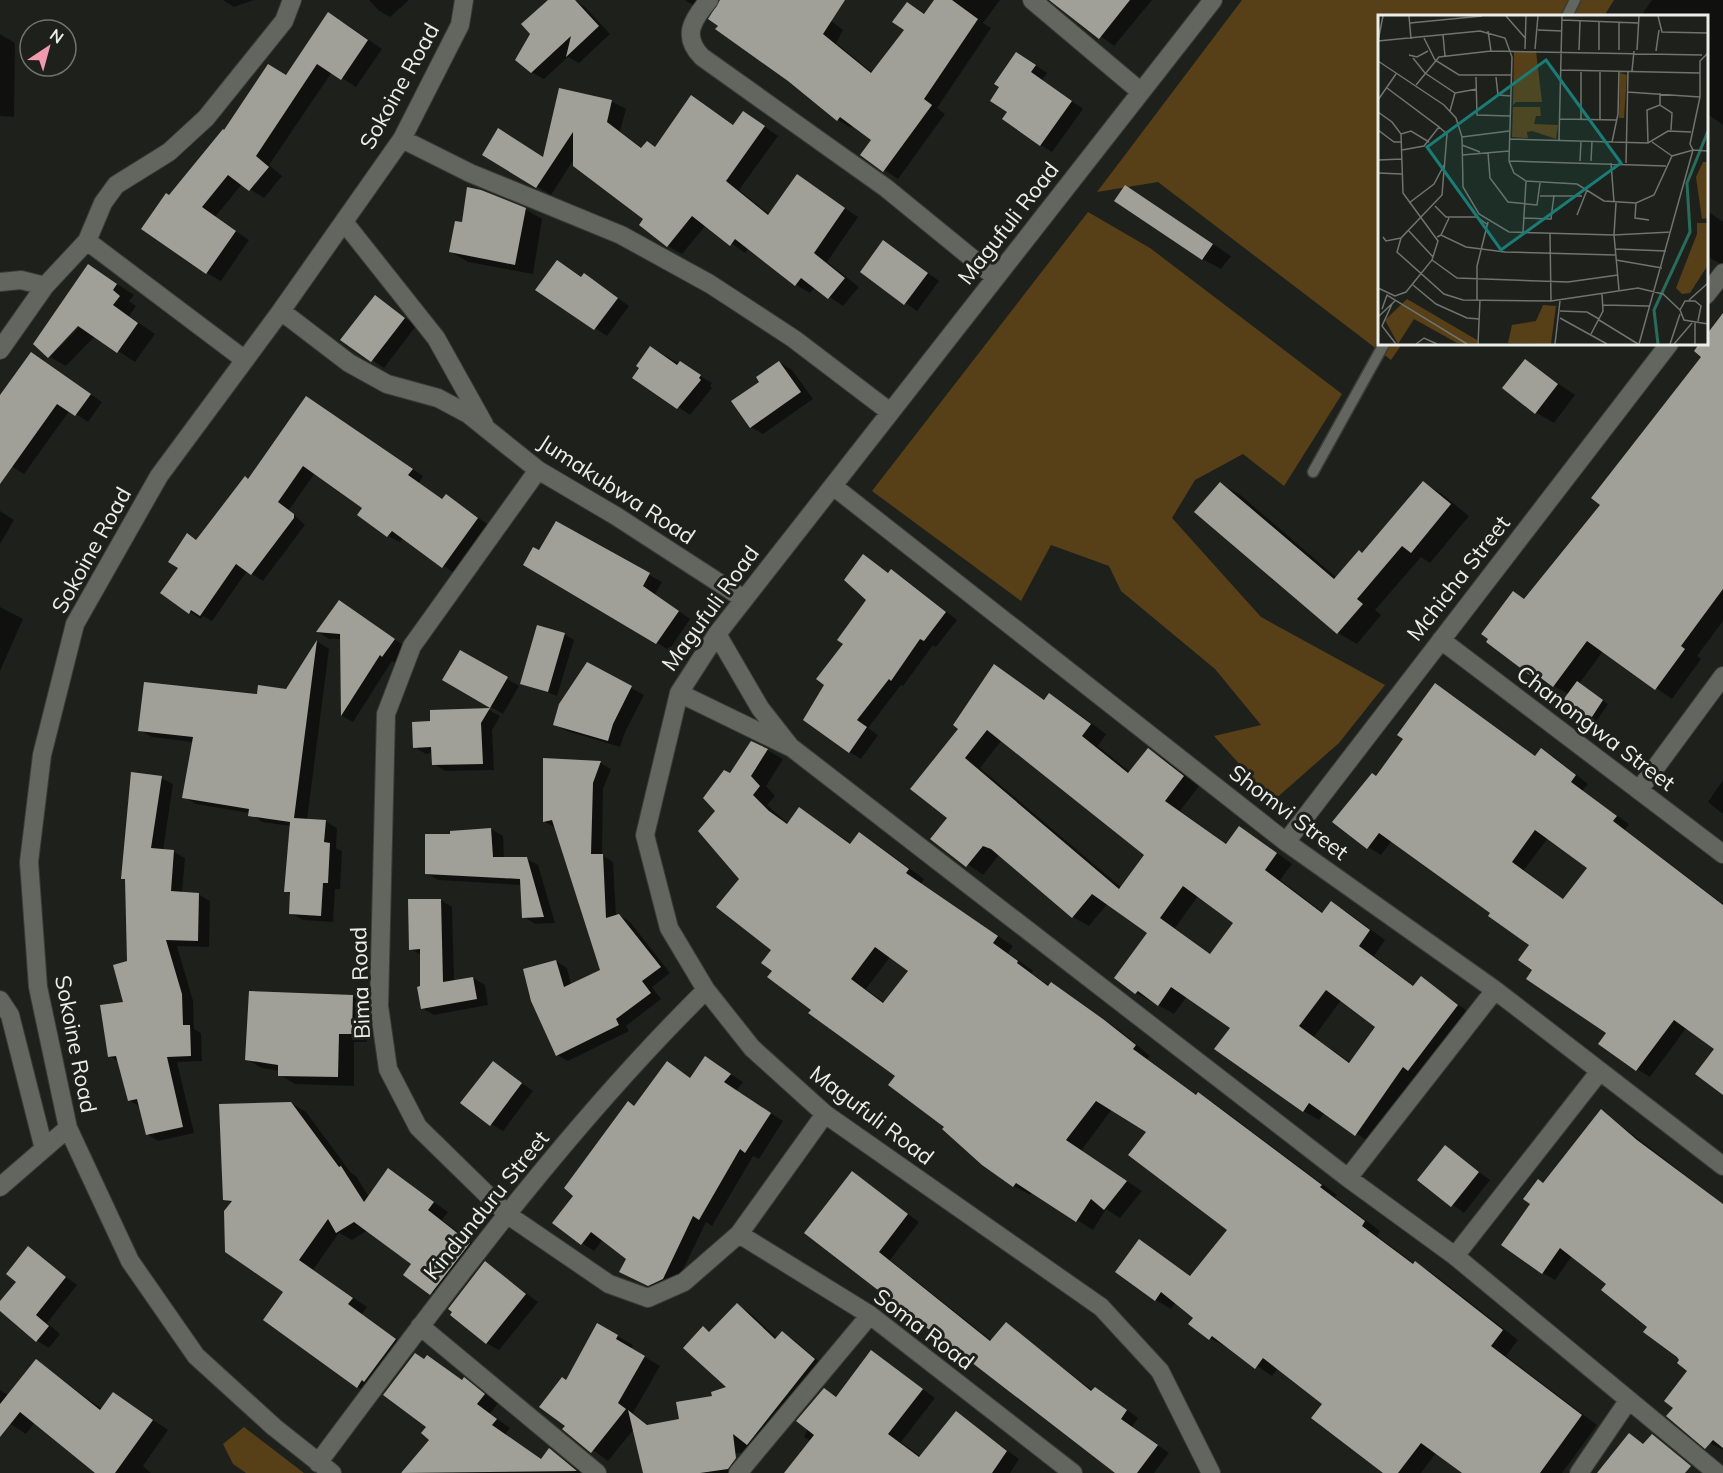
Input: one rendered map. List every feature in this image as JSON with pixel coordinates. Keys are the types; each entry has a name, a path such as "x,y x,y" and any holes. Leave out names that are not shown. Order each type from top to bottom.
{"street":[{"path":"0,350 45,286 87,241 103,203 116,185 169,152 206,118 284,21 292,0"},
{"name":"Sokoine Road","path":"325,1468 274,1427 196,1356 130,1261 68,1128 38,987 29,862 42,755 75,624 159,476 281,311 402,139 460,25 464,0"},
{"path":"709,0 694,17 690,28 694,49 702,57 886,188 995,277"},
{"path":"1032,0 1141,92"},
{"name":"Magufuli Road","path":"1211,1473 1160,1371 1101,1307 825,1114 752,1048 706,990 669,928 645,835 679,693 717,634 1213,0"},
{"path":"402,139 470,173 621,235 710,284 794,339 890,412"},
{"path":"344,222 436,338 486,428"},
{"path":"87,241 245,360"},
{"path":"0,282 21,280 45,286"},
{"name":"Jumakubwa Road","path":"281,311 349,363 387,384 438,399 468,414 538,470 616,516 744,599"},
{"name":"Mchicha Street","path":"1286,842 1668,345"},
{"name":"Bima Road","path":"538,470 412,646 386,714 380,1006 388,1069 418,1127 508,1215 609,1284 648,1298 684,1282 739,1234 825,1114"},
{"name":"Shomvi Street","path":"833,486 1286,842 1495,990 1723,1166"},
{"path":"717,634 760,708 792,748"},
{"name":"Chanongwa Street","path":"1441,640 1723,854"},
{"path":"1640,790 1723,676"},
{"path":"679,693 792,748 1348,1178 1455,1256 1717,1473"},
{"name":"Kindunduru Street","path":"325,1468 420,1326 508,1215 644,1051 706,990"},
{"path":"1348,1178 1495,990"},
{"path":"0,1000 10,1015 44,1149"},
{"path":"1455,1256 1600,1071"},
{"path":"0,1187 68,1128"},
{"name":"Soma Road","path":"739,1234 870,1315 1073,1473"},
{"path":"738,1473 870,1315"},
{"path":"420,1326 597,1473"},
{"path":"1579,1473 1628,1401"}],"lane":[{"path":"1568,15 1575,0"},
{"path":"1313,472 1383,345"}],"shaded area":[{"path":"1242,0 1614,0 1605,15 1378,15 1378,345 1401,345 1391,360 1158,182 1097,192"},
{"path":"1088,212 1150,248 1342,394 1284,486 1243,454 1195,480 1172,518 1261,617 1385,685 1339,743 1273,801 1214,736 1261,725 1215,669 1121,591 1109,566 1051,545 1021,601 872,491"},
{"path":"244,1427 304,1473 246,1473 233,1464 223,1444"}],"building":[{"path":"548,0 575,0 599,26 566,57 571,36 531,73 515,60 530,34 521,24"},
{"path":"720,0 845,0 823,34 871,73 904,30 892,22 907,2 924,14 934,0 952,0 978,19 924,99 932,105 883,172 860,155 871,140 840,117 837,121 788,81 715,29 718,26 708,19"},
{"path":"1049,0 1130,0 1099,39"},
{"path":"328,12 368,40 341,80 317,64 256,156 269,167 249,191 228,175 202,207 236,231 206,274 141,229 166,193 169,195 224,130 268,64 286,75"},
{"path":"1016,52 1036,65 1031,72 1072,101 1040,146 1002,119 1007,112 990,101 999,87 994,84"},
{"path":"559,88 612,100 607,122 641,148 647,141 655,147 691,95 733,125 743,111 765,126 726,181 768,215 797,174 845,208 814,253 845,278 828,299 801,278 795,286 735,239 730,246 692,216 667,247 639,225 643,219 573,166 573,132 536,188 482,155 498,128 543,157"},
{"path":"1125,185 1213,244 1202,260 1114,201"},
{"path":"467,187 481,190 526,208 515,265 449,252 455,221 462,222"},
{"path":"883,240 928,273 904,305 860,272"},
{"path":"557,260 581,277 584,273 618,298 594,330 535,290"},
{"path":"88,264 117,284 113,290 120,296 113,305 138,323 117,353 78,326 48,358 33,344"},
{"path":"375,295 405,318 371,362 340,340"},
{"path":"1723,313 1723,589 1681,646 1685,649 1655,690 1587,641 1553,687 1534,673 1531,676 1486,642 1488,639 1481,634 1513,591 1524,599 1600,505 1591,498 1701,357 1694,351 1698,345 1708,345 1708,333"},
{"path":"650,346 677,365 680,361 701,375 699,378 701,380 677,409 632,378 639,368 636,366"},
{"path":"31,352 91,394 75,416 57,404 0,484 0,395"},
{"path":"1525,359 1558,384 1535,414 1502,388"},
{"path":"779,361 801,392 750,428 731,401 759,382 756,377"},
{"path":"306,396 413,469 408,475 442,499 446,494 478,518 442,568 392,531 387,537 357,515 362,508 303,466 278,502 294,514 294,518 251,575 236,564 200,616 191,610 189,614 160,593 178,568 168,562 187,533 196,540 245,476 248,479"},
{"path":"1423,481 1451,504 1411,553 1402,546 1357,599 1363,604 1337,634 1194,512 1220,482 1334,579 1359,550 1362,553"},
{"path":"556,521 650,573 643,586 679,611 656,644 523,565 533,547 539,550"},
{"path":"863,554 888,573 891,569 946,612 924,641 920,639 891,681 889,679 857,720 867,727 849,753 803,720 824,685 816,679 843,644 837,640 866,600 844,580"},
{"path":"339,600 395,639 382,657 380,655 341,716 340,634 316,632"},
{"path":"537,625 565,633 548,692 520,684"},
{"path":"317,640 294,818 326,820 324,842 330,843 328,883 323,883 321,916 289,914 290,892 284,892 290,822 248,816 249,809 182,798 193,737 138,731 144,682 257,694 258,685 286,689"},
{"path":"460,650 508,677 490,708 442,680"},
{"path":"587,662 632,686 613,724 608,741 553,725 559,704"},
{"path":"994,664 1044,700 1049,693 1091,724 1082,736 1128,773 1148,748 1184,776 1165,801 1226,844 1239,826 1277,853 1265,870 1322,913 1331,901 1370,930 1359,946 1413,986 1421,976 1458,1005 1408,1071 1403,1067 1355,1136 1309,1103 1303,1112 1214,1049 1230,1028 1171,987 1158,1006 1138,991 1135,994 1114,978 1147,933 1092,894 1072,918 991,849 983,846 966,867 930,839 947,818 910,789 958,729 953,725","holes":["987,730 1144,855 1119,889 965,758","1183,886 1233,923 1210,954 1160,918","1326,990 1375,1027 1349,1063 1299,1026"]},
{"path":"1577,681 1603,700 1590,720 1563,700"},
{"path":"1435,683 1535,756 1541,748 1576,775 1571,782 1617,816 1613,821 1723,905 1723,1095 1695,1074 1714,1049 1674,1020 1636,1071 1598,1044 1606,1033 1526,979 1532,970 1518,960 1529,945 1488,916 1490,913 1379,833 1367,849 1332,822 1372,773 1376,776 1403,739 1397,735","holes":["1535,830 1587,868 1563,899 1512,862"]},
{"path":"490,708 481,723 483,764 432,765 431,747 413,748 412,722 430,721 430,710"},
{"path":"751,741 768,749 751,776 760,786 753,795 769,811 787,824 799,807 850,844 859,832 909,869 906,873 998,936 993,943 1018,961 1017,963 1048,986 1051,982 1103,1019 1136,1045 1133,1049 1196,1095 1198,1092 1322,1185 1320,1187 1365,1221 1362,1226 1413,1264 1415,1261 1503,1330 1491,1346 1582,1415 1540,1473 1462,1473 1421,1443 1398,1473 1383,1473 1311,1418 1322,1404 1263,1358 1255,1369 1212,1336 1209,1340 1188,1324 1193,1318 1161,1292 1155,1301 1115,1272 1139,1239 1190,1276 1227,1230 1128,1155 1146,1132 1096,1101 1066,1140 1127,1181 1104,1210 1091,1199 1076,1222 1016,1183 1013,1187 982,1165 942,1129 944,1127 888,1085 895,1076 808,1013 811,1010 767,977 772,971 761,963 771,950 716,907 739,879 698,831 715,811 703,798 724,770 730,773","holes":["875,947 908,971 883,1003 851,979"]},
{"path":"543,758 601,761 593,783 591,854 603,854 606,918 619,914 661,967 642,981 651,993 616,1019 619,1025 556,1056 531,1001 523,969 556,960 564,987 600,970 552,820 543,822"},
{"path":"131,772 162,776 151,848 174,850 171,891 199,893 198,941 166,940 182,994 183,1025 190,1025 191,1056 167,1057 183,1127 146,1135 137,1099 128,1101 116,1056 108,1057 100,1005 123,1002 113,965 127,961 125,879 121,879"},
{"path":"491,828 493,857 527,857 544,917 522,918 520,879 425,874 425,834 450,834 450,831"},
{"path":"408,899 441,899 443,982 473,977 477,999 421,1009 417,987 420,986 420,949 409,950"},
{"path":"249,991 353,995 352,1034 339,1034 338,1077 278,1076 278,1065 245,1060"},
{"path":"705,1056 731,1074 724,1082 771,1113 745,1153 740,1149 699,1220 693,1216 663,1279 648,1286 619,1272 626,1259 591,1232 581,1245 552,1223 573,1196 564,1188 628,1101 634,1106 667,1061 690,1078"},
{"path":"493,1061 522,1083 490,1126 460,1103"},
{"path":"291,1102 339,1167 341,1166 364,1202 388,1168 434,1202 428,1210 470,1243 430,1295 403,1275 411,1264 354,1222 336,1233 328,1219 299,1260 353,1298 348,1304 396,1339 357,1388 263,1320 283,1292 225,1252 224,1211 232,1201 223,1200 219,1104"},
{"path":"1601,1109 1637,1140 1723,1204 1723,1448 1713,1440 1705,1449 1666,1416 1673,1408 1664,1401 1687,1371 1677,1363 1679,1360 1677,1357 1643,1332 1647,1327 1601,1290 1606,1284 1560,1248 1542,1274 1501,1245 1530,1204 1523,1199 1538,1179 1543,1183"},
{"path":"1445,1145 1479,1172 1451,1207 1417,1180"},
{"path":"852,1171 908,1214 879,1252 990,1341 1006,1322 1091,1391 1095,1387 1127,1410 1121,1419 1158,1445 1137,1473 1115,1473 804,1233"},
{"path":"28,1246 66,1277 36,1315 49,1326 36,1342 0,1311 0,1301 16,1282 6,1274"},
{"path":"485,1261 526,1294 486,1344 450,1315 452,1312 448,1309"},
{"path":"737,1303 775,1339 782,1331 815,1359 747,1445 733,1434 736,1458 728,1469 700,1473 643,1473 628,1410 647,1425 679,1419 676,1402 712,1396 711,1392 726,1387 683,1348 703,1326 709,1332"},
{"path":"597,1323 618,1335 616,1339 645,1356 618,1403 626,1409 591,1453 562,1429 565,1426 539,1407 562,1377 566,1380"},
{"path":"871,1350 923,1389 888,1434 919,1457 956,1411 1007,1451 992,1473 784,1473 814,1435 796,1421 824,1388 836,1397"},
{"path":"415,1353 424,1359 427,1355 462,1380 464,1377 485,1394 477,1404 497,1419 492,1425 541,1459 549,1448 577,1471 401,1473 429,1440 421,1433 426,1427 383,1395"},
{"path":"36,1359 100,1410 113,1392 153,1420 115,1473 95,1473 20,1412 0,1437 0,1404"},
{"path":"1629,1433 1643,1444 1652,1434 1691,1466 1685,1473 1597,1473"}]}
